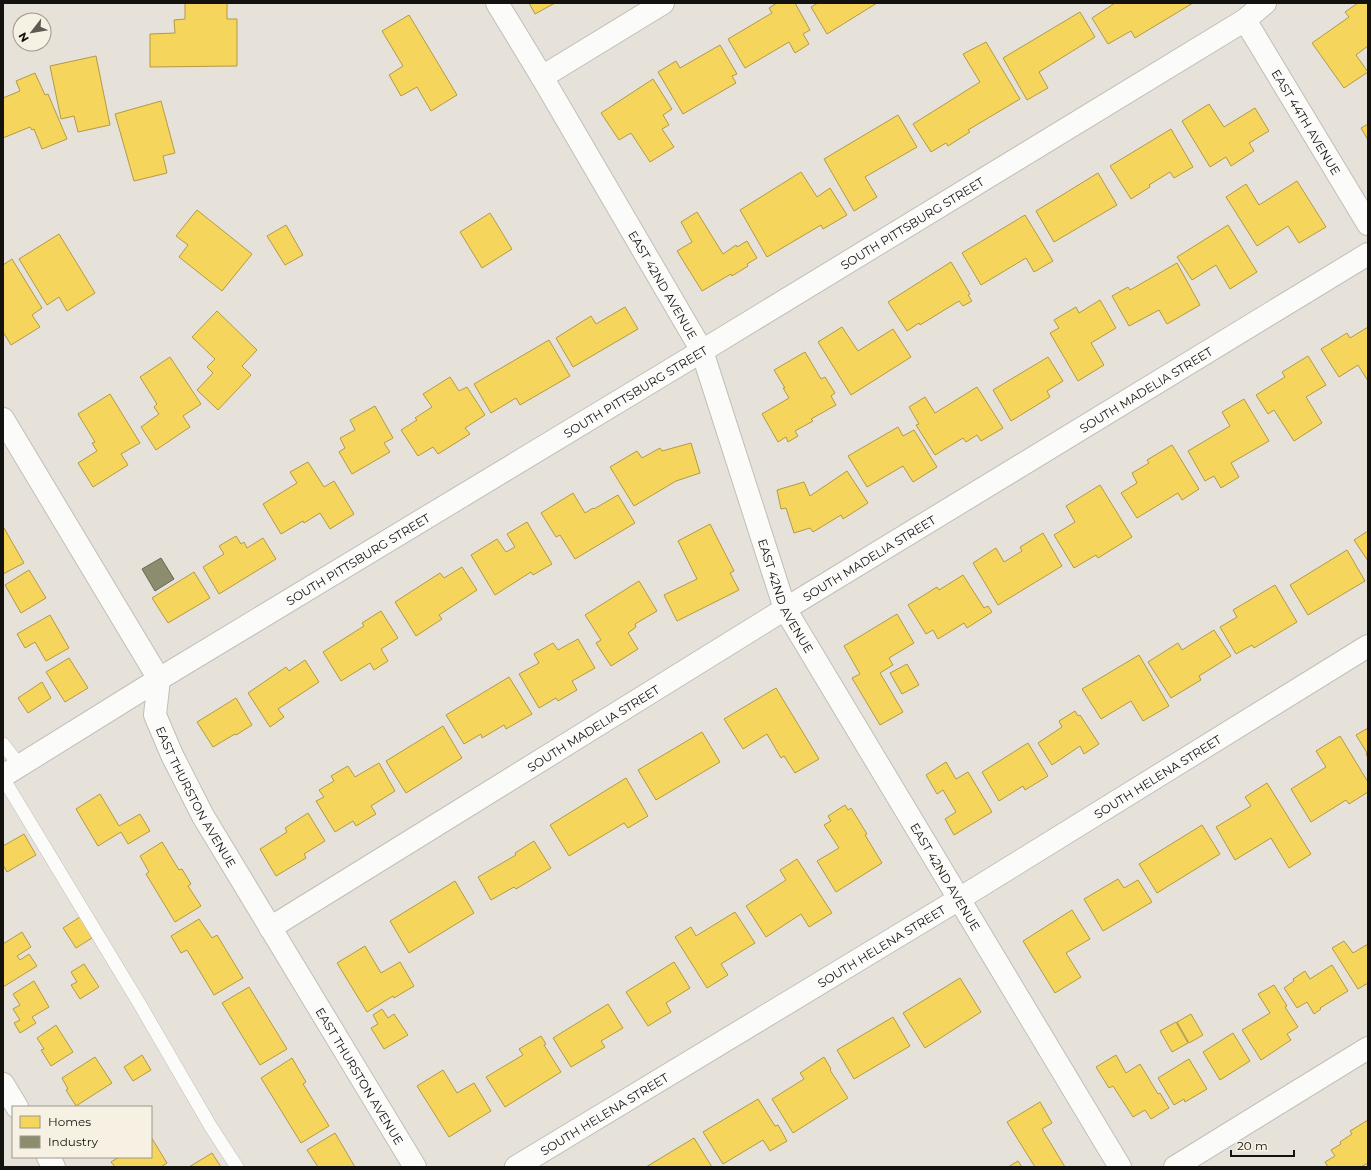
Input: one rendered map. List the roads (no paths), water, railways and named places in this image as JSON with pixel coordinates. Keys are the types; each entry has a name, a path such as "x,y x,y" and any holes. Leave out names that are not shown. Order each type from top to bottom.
{"street":[{"name":"EAST 42ND AVENUE","path":"497,3 542,77 702,351 785,609 1120,1167"},
{"path":"542,77 663,3"},
{"name":"EAST 44TH AVENUE","path":"1254,9 1368,224"},
{"name":"SOUTH PITTSBURG STREET","path":"9,773 159,679 702,351 1254,9"},
{"name":"SOUTH MADELIA STREET","path":"270,928 785,609 1368,254"},
{"path":"3,419 159,679"},
{"name":"SOUTH HELENA STREET","path":"516,1167 958,899 1368,646"},
{"name":"EAST THURSTON AVENUE","path":"159,679 155,715 172,755 203,816 415,1167"},
{"path":"1174,1167 1368,1048"},
{"path":"3,1084 16,1106"},
{"path":"49,1158 54,1167"}],"lane":[{"path":"3,744 9,773 139,1003 211,1127 237,1167"}]}
